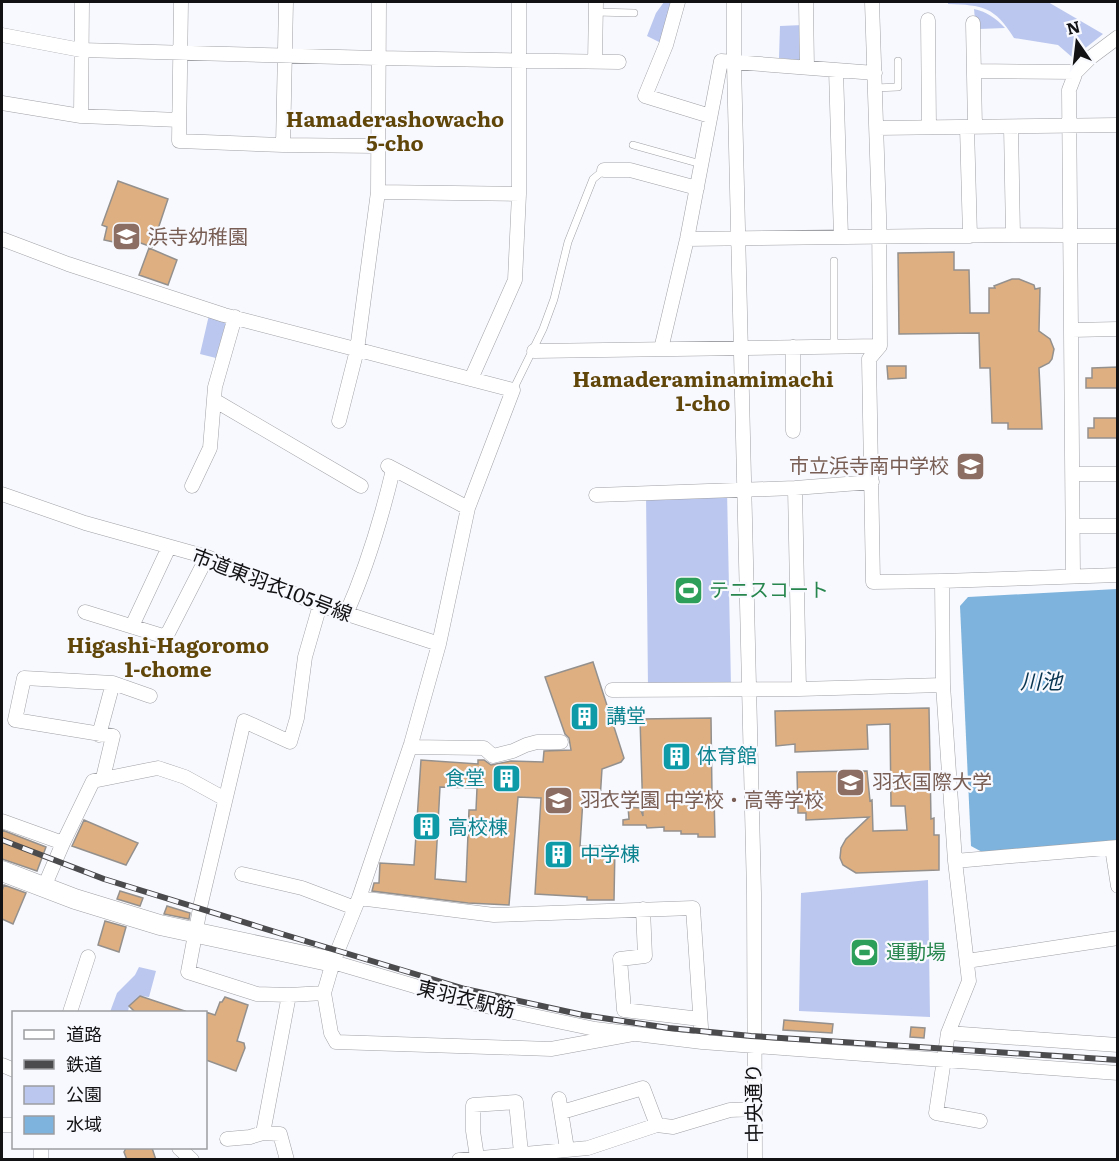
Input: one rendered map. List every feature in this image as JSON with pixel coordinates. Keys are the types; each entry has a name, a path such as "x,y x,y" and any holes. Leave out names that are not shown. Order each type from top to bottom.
{"street":[{"path":"81,116 82,2"},
{"path":"181,2 178,141 378,146"},
{"path":"283,145 286,2"},
{"path":"339,421 357,350 378,192 379,2"},
{"path":"471,379 515,280 519,194 519,2"},
{"path":"678,2 666,45 645,96 710,116"},
{"name":"中央通り","path":"734,2 754,893 755,1160"},
{"path":"806,2 807,68"},
{"path":"872,2 877,128 880,346 869,359 873,582 1118,574"},
{"path":"595,62 596,7"},
{"path":"928,20 929,128"},
{"path":"970,236 973,23"},
{"path":"2,35 81,50 619,62"},
{"path":"1073,575 1069,90 1076,72 1118,37"},
{"path":"661,349 687,239 720,61 875,72"},
{"path":"836,70 841,237"},
{"path":"974,71 1076,72"},
{"path":"2,103 81,116 179,120"},
{"path":"877,128 1118,125"},
{"path":"1011,127 1013,235"},
{"path":"604,170 630,170 697,188"},
{"path":"378,192 519,194"},
{"path":"687,239 1118,236"},
{"path":"2,239 224,315 513,390 468,508 439,644 410,747 324,993 331,1033 336,1042 551,1049 633,1034"},
{"path":"192,486 210,448 218,377 235,317"},
{"path":"1072,330 1118,329"},
{"path":"534,351 880,346"},
{"path":"793,347 793,430"},
{"path":"214,400 361,486"},
{"path":"346,614 368,563 379,526 390,468 468,508"},
{"path":"1073,474 1118,474"},
{"path":"596,495 795,488 872,482"},
{"path":"795,488 799,689"},
{"name":"市道東羽衣105号線","path":"2,494 86,523 207,557 320,605 439,644"},
{"path":"1073,526 1118,526"},
{"path":"132,627 168,547"},
{"path":"85,612 166,637 207,557"},
{"path":"942,581 943,685 955,861 969,981 948,1033 936,1113 980,1121"},
{"path":"320,605 305,657 297,718 290,742 244,722 201,903 188,972 257,993 289,995 324,993"},
{"path":"103,778 113,736 15,720 24,678 113,683 150,696"},
{"path":"99,735 113,683"},
{"path":"612,690 748,690 943,685"},
{"path":"410,747 484,748 493,756 537,742 561,742"},
{"path":"45,887 93,781 158,768 185,777 225,799"},
{"path":"2,821 63,843"},
{"path":"955,861 1115,848 1118,886"},
{"name":"東羽衣駅筋","path":"2,871 75,899 160,925 333,962 476,1004 595,1029 702,1042 1118,1073"},
{"path":"242,874 357,903 494,915 693,908 702,1042"},
{"path":"643,909 645,956 620,959 624,1010 700,1019"},
{"path":"967,961 1118,938"},
{"path":"70,1011 88,957"},
{"path":"263,1133 289,995"},
{"path":"948,1033 1118,1045"},
{"path":"567,1149 560,1105 643,1088 657,1125"},
{"path":"477,1157 473,1131 473,1105 516,1102 521,1153"},
{"path":"459,1160 567,1149 588,1154 657,1125 674,1127 730,1110 755,1108"},
{"path":"227,1139 250,1137 263,1133 280,1134 287,1160"},
{"path":"180,1149 192,1160"}],"lane":[{"path":"596,7 634,13"},
{"path":"875,88 898,87 898,61"},
{"path":"633,145 701,164"},
{"path":"513,390 534,351 554,299 568,242 588,189 593,179 604,170"},
{"path":"834,261 834,346"}],"green space":[{"path":"664,2 672,2 661,43 647,36 656,13"},
{"path":"948,2 1048,2 1103,34 1073,58 1058,45 1014,38 1001,20 987,10 970,5 948,4"},
{"path":"974,9 991,16 1005,28 979,29"},
{"path":"803,25 803,58 799,60 779,58 780,26"},
{"path":"209,315 227,319 216,358 200,354"},
{"name":"テニスコート","path":"727,490 731,686 648,688 646,493"},
{"name":"運動場","path":"928,880 930,1017 799,1011 801,893"},
{"path":"139,967 156,971 149,997 140,996 129,1006 128,1011 110,1011 117,993 135,975"}],"water":[{"name":"川池","path":"1117,589 1117,840 984,853 971,846 960,606 968,597"}],"building":[{"path":"118,181 168,199 152,247 135,241 137,237 117,230 114,242 104,240 107,227 102,225"},
{"path":"149,248 177,260 168,285 139,275"},
{"path":"954,252 954,270 969,270 970,313 989,313 989,288 995,288 994,286 1012,279 1019,279 1034,285 1035,289 1040,288 1039,331 1050,339 1054,349 1049,363 1039,368 1042,429 1008,429 1008,423 992,423 990,368 980,368 979,333 899,334 898,253"},
{"path":"887,366 906,366 906,378 888,379"},
{"path":"1118,367 1118,388 1086,388 1086,378 1092,378 1092,368"},
{"path":"1094,418 1118,418 1118,438 1088,438 1088,428 1094,428"},
{"path":"593,662 624,758 621,762 602,769 600,800 583,799 580,846 615,846 614,900 587,900 587,897 535,894 541,798 518,797 509,905 468,903 372,891 374,883 379,883 380,863 414,865 421,760 478,764 478,760 484,760 491,765 511,761 543,762 544,751 571,750 569,738 565,734 545,677","holes":["440,787 477,788 476,810 469,810 466,882 435,879"]},
{"path":"929,708 931,819 934,818 934,835 939,835 939,870 856,873 843,865 840,858 841,848 846,839 869,817 806,820 806,813 798,813 797,772 867,771 870,801 872,800 873,831 907,830 905,806 891,806 890,724 867,725 868,749 795,752 795,744 776,746 775,711"},
{"name":"体育館","path":"711,718 715,837 681,834 681,831 664,831 664,827 647,828 646,825 623,825 623,820 629,819 628,807 640,808 643,816 640,719"},
{"path":"84,820 138,843 126,865 72,846"},
{"path":"2,830 46,847 37,871 2,859"},
{"path":"4,885 26,893 13,924 2,919"},
{"path":"120,891 143,898 140,906 117,899"},
{"path":"167,906 190,913 189,919 164,914"},
{"path":"105,921 126,927 119,952 98,945"},
{"path":"140,996 185,1011 134,1011 129,1006"},
{"path":"225,997 248,1005 237,1041 244,1043 245,1048 236,1071 207,1060 207,1012 215,1015"},
{"path":"784,1020 833,1024 832,1033 783,1030"},
{"path":"911,1027 925,1028 924,1038 910,1037"},
{"path":"126,1149 152,1149 156,1160 127,1160 124,1152"}],"railway":[{"path":"2,840 104,879 282,934 465,989 583,1015 669,1028 751,1036 1118,1060"}],"place":[{"name":"浜寺幼稚園","path":"127,237"},
{"name":"市立浜寺南中学校","path":"970,466"},
{"name":"テニスコート","path":"688,590"},
{"name":"講堂","path":"585,716"},
{"name":"体育館","path":"676,756"},
{"name":"食堂","path":"506,778"},
{"name":"羽衣国際大学","path":"851,782"},
{"name":"羽衣学園 中学校・高等学校","path":"559,800"},
{"name":"高校棟","path":"427,827"},
{"name":"中学棟","path":"559,854"},
{"name":"運動場","path":"865,952"}],"district":[{"name":"Hamaderashowacho 5-cho","path":"395,132"},
{"name":"Hamaderaminamimachi 1-cho","path":"703,392"},
{"name":"Higashi-Hagoromo 1-chome","path":"168,658"}]}
